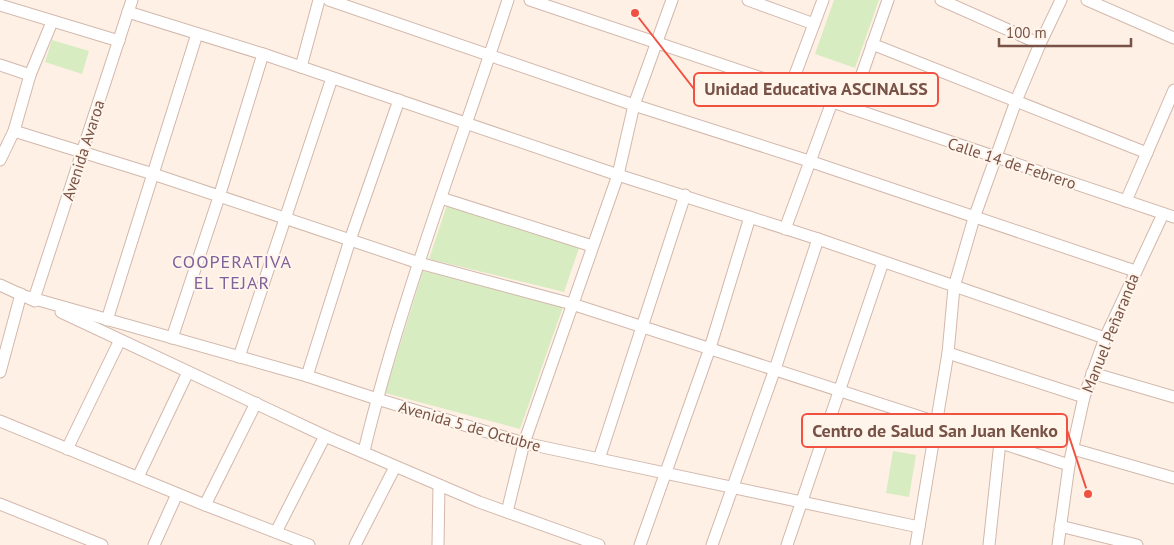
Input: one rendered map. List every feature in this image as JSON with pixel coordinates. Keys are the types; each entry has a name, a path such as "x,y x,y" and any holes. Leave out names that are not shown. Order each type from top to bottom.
{"street":[{"name":"Avenida Avaroa","path":"0,372 83,152 132,0"},
{"path":"301,67 320,0"},
{"path":"329,0 634,105 809,161 1135,271"},
{"path":"364,451 377,399 419,263 508,0"},
{"name":"Calle 14 de Febrero","path":"530,0 1169,216"},
{"path":"507,512 524,443 618,174 634,105 672,0"},
{"path":"748,0 814,24"},
{"path":"790,88 823,0"},
{"path":"850,108 888,0"},
{"path":"941,0 1040,44"},
{"path":"916,545 948,353 954,287 974,218 1016,101 1061,0"},
{"path":"1087,0 1174,38"},
{"path":"1,6 119,41"},
{"path":"128,12 263,54 618,174 818,239 1105,338"},
{"path":"0,160 30,74 52,22"},
{"path":"107,320 197,34"},
{"path":"872,44 1147,153"},
{"path":"172,338 219,197 263,54"},
{"path":"0,65 30,74"},
{"path":"239,356 332,78"},
{"path":"1126,201 1174,90"},
{"path":"307,376 350,240 399,100"},
{"path":"785,229 832,102"},
{"path":"8,134 83,152 419,263 572,304 1069,465"},
{"path":"599,459 685,195"},
{"path":"442,198 592,246"},
{"name":"Manuel Peñaranda","path":"1058,545 1069,465 1084,398 1092,373 1105,338 1135,271 1169,216"},
{"path":"640,545 710,348 750,218"},
{"path":"712,545 775,369 818,239"},
{"path":"787,545 883,262"},
{"path":"0,285 396,467 507,512 599,545"},
{"name":"Avenida 5 de Octubre","path":"28,297 307,376 524,443 919,527"},
{"path":"67,449 120,340"},
{"path":"948,353 1084,398"},
{"path":"138,477 188,372"},
{"path":"1092,373 1174,397"},
{"path":"205,506 256,403"},
{"path":"0,421 205,506 309,545"},
{"path":"276,532 325,436"},
{"path":"989,545 1000,442"},
{"path":"1073,449 1174,478"},
{"path":"355,545 396,467"},
{"path":"438,545 439,485"},
{"path":"154,545 177,494"},
{"path":"0,504 102,545"},
{"path":"1060,526 1137,545"}],"green space":[{"path":"834,0 879,0 855,68 815,54"},
{"path":"52,40 89,51 82,74 45,62"},
{"path":"447,205 579,248 564,292 429,259"},
{"path":"423,271 563,307 520,429 385,393"},
{"path":"893,451 916,455 909,497 886,493"}],"place":[{"name":"Unidad Educativa ASCINALSS","path":"635,13"},
{"name":"Centro de Salud San Juan Kenko","path":"1088,494"}],"district":[{"name":"COOPERATIVA EL TEJAR","path":"232,272"}]}
